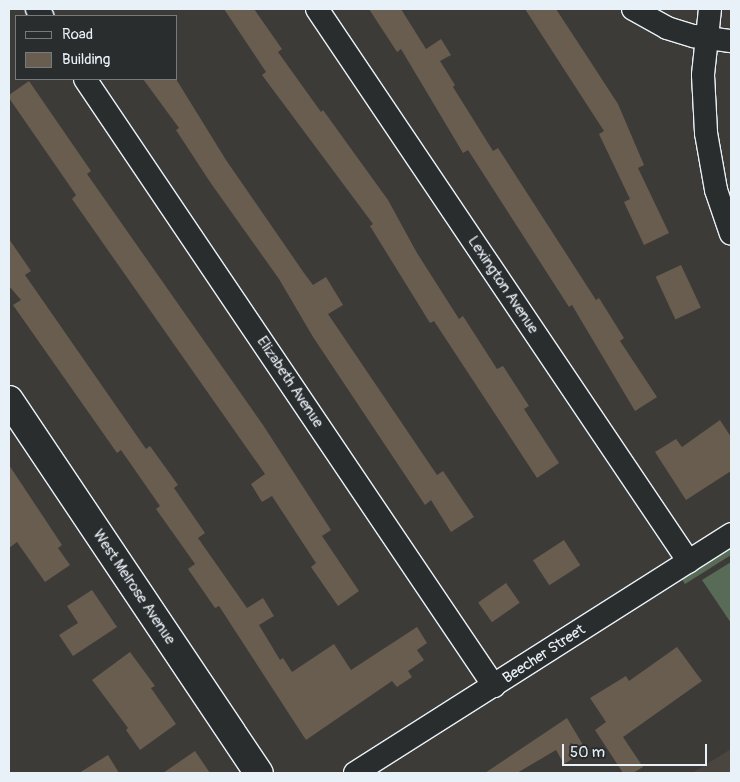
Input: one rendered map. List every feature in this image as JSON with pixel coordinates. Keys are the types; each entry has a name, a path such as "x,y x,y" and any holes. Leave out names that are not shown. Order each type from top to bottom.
{"street":[{"name":"Lexington Avenue","path":"317,9 689,562"},
{"path":"633,9 667,28 706,38 731,41"},
{"path":"710,9 703,75 706,133 716,190 731,234"},
{"name":"Elizabeth Avenue","path":"85,80 494,686"},
{"name":"West Melrose Avenue","path":"9,400 260,773"},
{"name":"Beecher Street","path":"355,773 731,534"}],"shaded area":[{"path":"731,749 731,773 692,773"}],"green space":[{"path":"731,545 731,555 685,584 681,578"},
{"path":"731,562 731,623 702,580"}],"building":[{"path":"224,9 254,9 282,49 278,52 321,112 323,110 388,200 417,253 459,319 463,316 497,369 503,366 529,406 524,409 559,463 537,478 434,321 430,323 370,226 373,224 262,75 266,72"},
{"path":"369,9 401,9 426,49 441,39 451,55 440,61 455,85 453,87 493,151 498,148 596,300 599,298 624,338 620,341 657,397 635,411 572,305 569,307 468,150 463,153 401,49 397,52"},
{"path":"525,9 556,9 618,104 644,165 638,168 669,233 644,245 624,202 630,199 599,134 604,131"},
{"path":"144,80 177,80 226,160 313,285 326,277 343,305 328,314 437,475 443,471 474,517 451,532 431,500 425,505 313,337 279,279 210,182 176,130 179,128"},
{"path":"29,81 91,171 87,174 263,425 331,530 322,536 359,591 338,606 311,567 316,563 272,496 262,502 251,484 265,474 72,199 76,195 9,98 9,95"},
{"path":"9,239 31,271 25,275 146,449 150,446 178,485 174,488 205,533 198,538 247,608 263,598 274,616 259,625 280,660 283,658 292,672 334,644 351,670 417,627 427,643 417,650 424,660 408,671 412,677 397,687 392,681 306,740 219,606 215,608 188,569 195,564 156,509 160,506 121,450 117,453 13,305 21,300 9,286"},
{"path":"681,265 701,308 675,319 656,277"},
{"path":"720,420 731,437 731,471 686,500 655,452 676,439 682,447"},
{"path":"9,465 62,545 58,548 70,565 45,582 17,542 9,548"},
{"path":"564,540 580,565 549,585 533,560"},
{"path":"506,583 520,603 492,622 478,603"},
{"path":"92,590 117,627 73,656 59,635 78,623 67,606"},
{"path":"677,647 702,681 623,737 643,767 633,773 623,773 595,730 606,722 590,698 626,676 629,681"},
{"path":"130,652 155,686 151,688 176,724 140,750 126,730 128,728 92,680"},
{"path":"567,718 586,750 564,764 556,750 517,773 485,773"},
{"path":"195,751 210,773 163,773"},
{"path":"108,755 119,773 79,773"}]}
